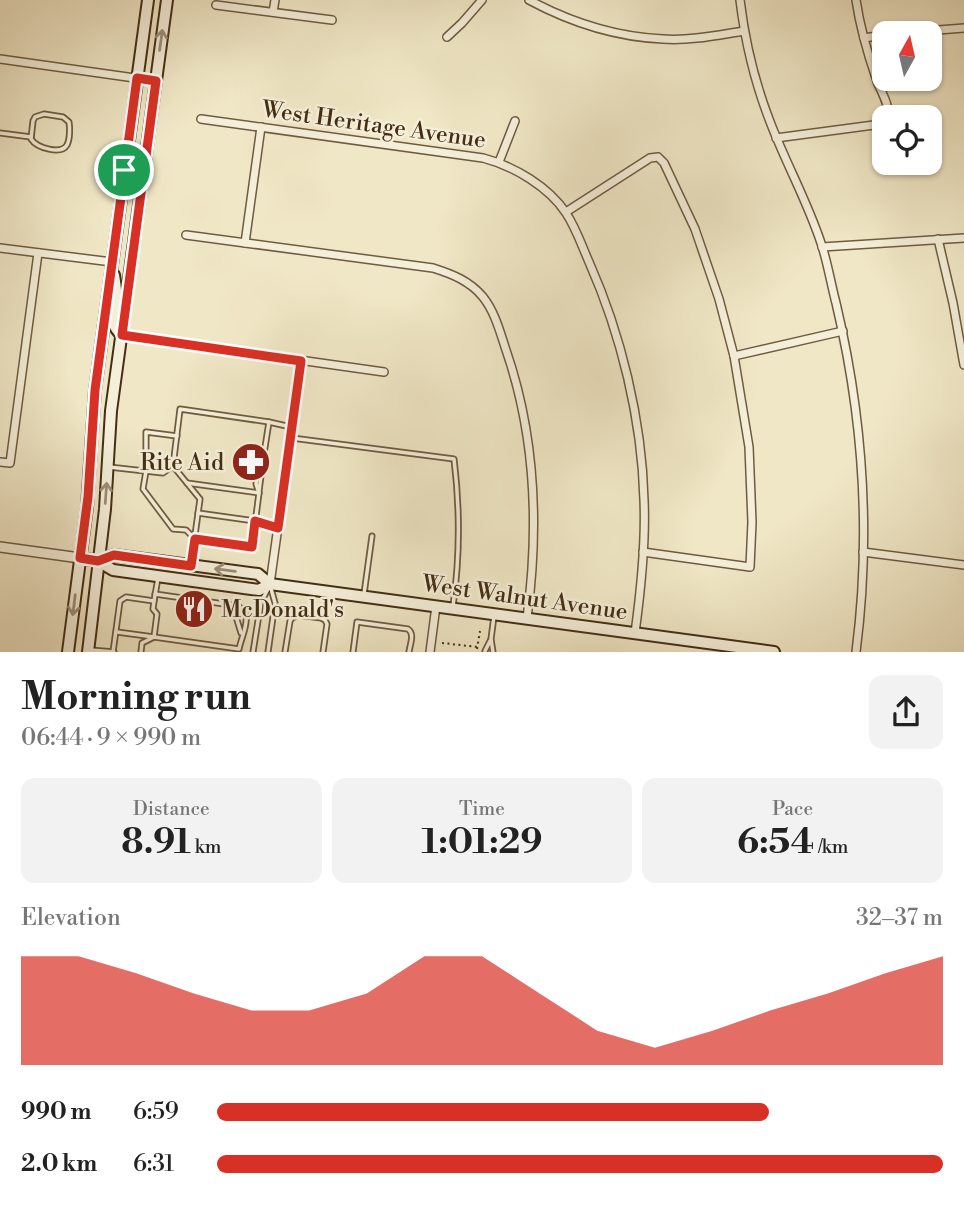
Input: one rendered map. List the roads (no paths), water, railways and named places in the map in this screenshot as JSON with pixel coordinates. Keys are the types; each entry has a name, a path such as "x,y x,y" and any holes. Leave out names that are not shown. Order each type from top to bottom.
{"main road":[{"path":"68,652 88,497 94,400 148,0"},
{"path":"88,651 105,509 110,421 167,0"},
{"path":"112,262 116,292 113,322 116,331 122,335"},
{"name":"West Walnut Avenue","path":"98,561 114,555 258,574 270,584 774,652"},
{"name":"West Walnut Avenue","path":"80,558 98,561 113,570 259,590 270,584"}],"street":[{"path":"273,12 275,0"},
{"path":"447,37 482,0"},
{"path":"529,0 584,24 627,35 664,39 706,37 744,31"},
{"path":"740,0 744,31 761,98 776,138 803,195 822,247 843,331 863,477 863,552 856,652"},
{"path":"856,0 864,38 887,105"},
{"path":"216,5 332,20"},
{"path":"942,30 964,28"},
{"path":"864,38 872,37"},
{"path":"0,59 156,81"},
{"name":"West Heritage Avenue","path":"201,119 448,152 499,162 522,173 545,190 566,212"},
{"path":"499,162 515,121"},
{"path":"776,138 872,125"},
{"path":"245,243 261,127"},
{"path":"635,633 643,552 644,500 639,444 618,342 603,293 566,212 650,158 658,157 664,163 695,229 719,299 734,356 749,447 752,522 750,568 643,552"},
{"path":"186,234 433,268 467,282 482,296 494,313 510,362 523,409 531,460 534,509 527,618"},
{"path":"822,247 964,238"},
{"path":"938,239 964,365"},
{"path":"0,248 112,262"},
{"path":"0,462 10,463 38,253"},
{"path":"734,356 843,331"},
{"path":"122,335 384,372"},
{"path":"270,584 301,361"},
{"name":"West Walnut Avenue","path":"0,547 80,558"},
{"path":"863,552 964,565"},
{"path":"430,652 436,606"}],"lane":[{"path":"39,115 62,117 69,122 68,142 63,149 39,147 33,143 31,137 33,121 39,115"},
{"path":"0,133 31,137"},
{"path":"191,566 200,499 173,466 180,409 291,427"},
{"path":"262,459 268,422"},
{"path":"177,436 146,432 143,489 173,528 186,530 195,539 252,547 260,468"},
{"path":"290,438 454,459 458,541 452,608"},
{"path":"107,467 163,473 173,466"},
{"path":"187,483 259,493"},
{"path":"198,513 255,521 278,528"},
{"path":"364,596 372,536"},
{"path":"154,637 157,614 153,609 158,576"},
{"path":"253,652 261,602 270,584"},
{"path":"268,652 275,603 270,584"},
{"path":"116,632 239,650 246,615 242,608 155,594"},
{"path":"88,651 114,652 120,600 126,597 154,601"},
{"path":"231,605 241,635"},
{"path":"485,652 491,639 495,614"},
{"path":"285,652 290,621 295,615 325,620 327,624 323,652"},
{"path":"353,652 357,622 408,629 412,636 409,652"},
{"path":"141,652 142,643 154,637"},
{"path":"491,639 493,652"}],"place":[{"name":"Rite Aid","path":"251,462"},
{"name":"McDonald's","path":"194,609"}]}
